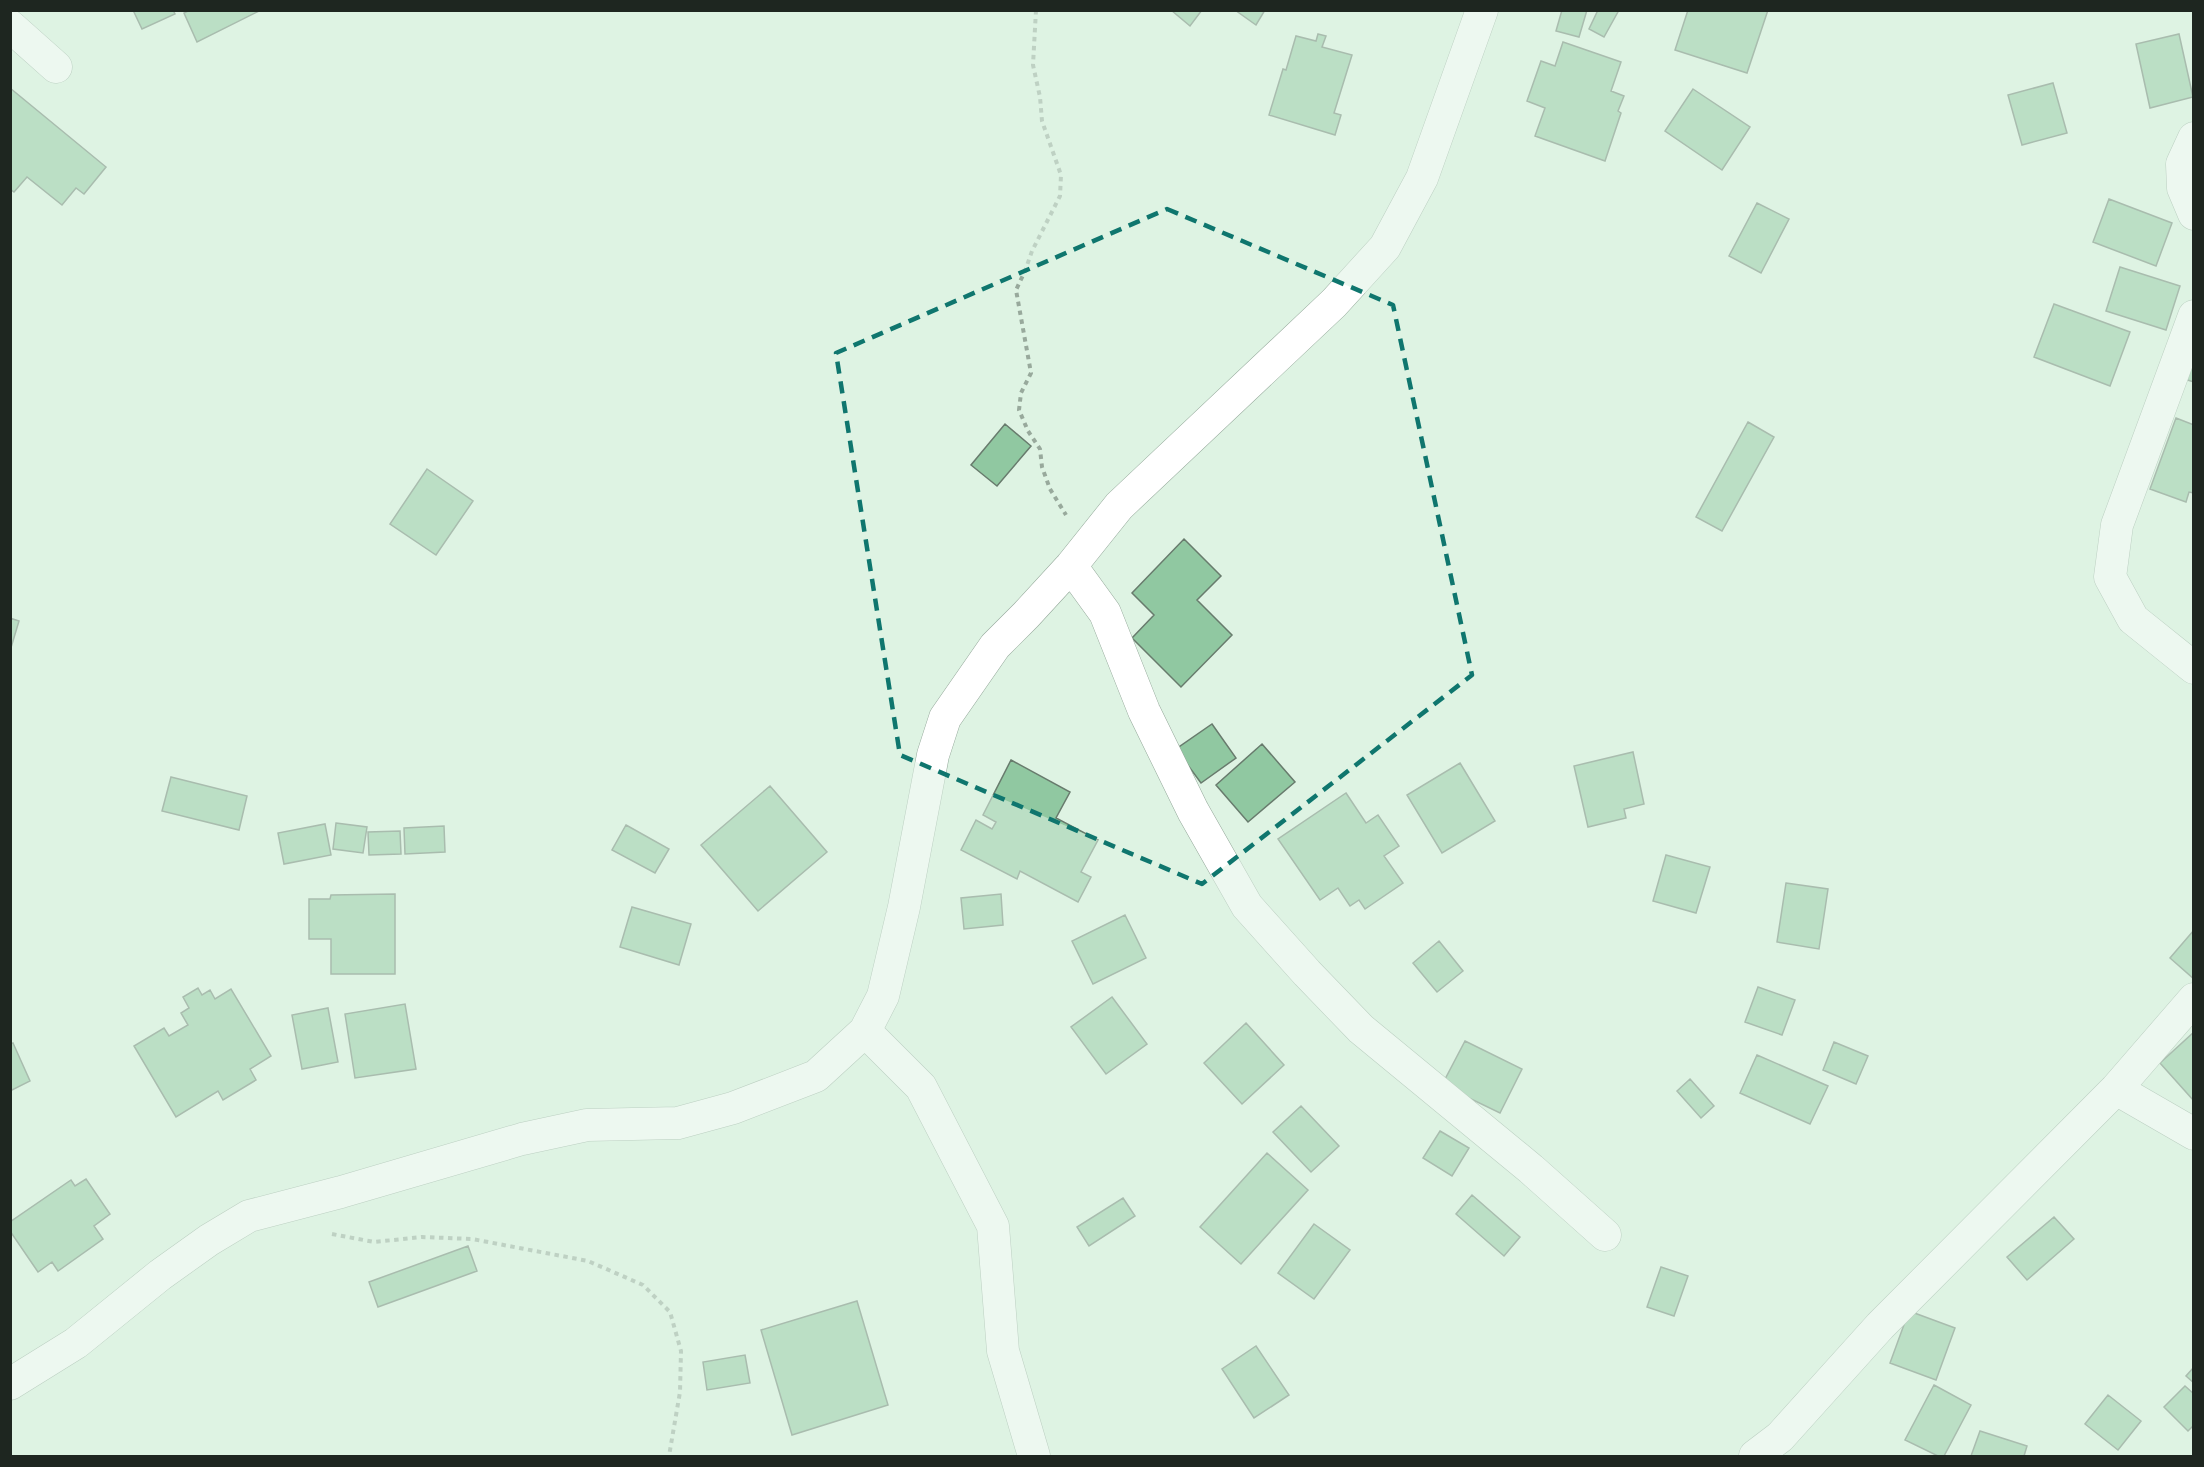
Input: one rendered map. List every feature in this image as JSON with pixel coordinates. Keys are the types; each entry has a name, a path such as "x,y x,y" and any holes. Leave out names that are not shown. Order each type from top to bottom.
{"street":[{"path":"10,1384 76,1343 160,1275 209,1240 249,1216 341,1192 522,1139 587,1125 678,1124 733,1108 816,1076 865,1031 883,996 904,907 933,754 945,718 995,646 1071,566 1119,506 1334,303 1385,248 1422,178 1482,10"},
{"path":"10,26 56,67"},
{"path":"2193,138 2182,164 2183,188 2193,214"},
{"path":"2193,316 2117,525 2110,577 2133,619 2193,668"},
{"path":"1071,566 1105,613 1144,711 1193,811 1247,906 1361,1029 1531,1169 1605,1235"},
{"path":"1755,1456 1780,1437 1880,1326 2116,1089 2193,999"},
{"path":"865,1031 921,1087 993,1226 1003,1352 1034,1456"},
{"path":"2116,1089 2193,1134"}],"path":[{"path":"1036,10 1033,65 1040,97 1042,122 1061,175 1060,196 1032,251 1016,290 1031,373 1021,393 1019,410 1028,431 1040,449 1042,467 1050,489 1061,504 1070,524 1071,566"},
{"path":"324,1233 374,1242 422,1238 472,1239 588,1261 643,1285 670,1312 681,1351 680,1392 669,1456"}],"highlighted area":[{"path":"1167,209 1393,305 1472,675 1202,884 900,755 836,353"}],"building":[{"path":"133,10 173,10 175,14 142,29"},
{"path":"190,10 261,10 197,42 184,13"},
{"path":"1171,10 1202,10 1190,26"},
{"path":"1235,10 1265,10 1256,25"},
{"path":"1562,10 1587,10 1579,37 1556,31"},
{"path":"1598,10 1619,10 1604,37 1589,29"},
{"path":"1688,10 1768,10 1747,73 1675,50"},
{"path":"1318,34 1326,36 1322,47 1352,55 1334,113 1341,115 1335,135 1269,115 1296,36 1316,41"},
{"path":"2179,34 2193,97 2150,108 2136,44"},
{"path":"1563,42 1621,62 1611,91 1624,96 1618,111 1621,113 1605,161 1535,136 1545,108 1527,101 1541,61 1555,66"},
{"path":"2053,83 2067,133 2022,145 2008,95"},
{"path":"10,88 106,167 84,194 76,188 62,205 27,177 14,192 10,189"},
{"path":"1693,89 1750,127 1722,170 1665,131"},
{"path":"2109,199 2172,223 2156,266 2093,242"},
{"path":"1757,203 1789,219 1761,273 1729,256"},
{"path":"2120,267 2180,286 2166,330 2106,311"},
{"path":"2054,304 2130,332 2110,386 2034,357"},
{"path":"2194,353 2194,382 2184,379"},
{"path":"2176,418 2194,425 2194,493 2189,492 2186,502 2150,489"},
{"path":"1748,422 1774,437 1722,531 1696,517"},
{"path":"1005,424 1031,446 997,486 971,465"},
{"path":"427,469 473,501 436,555 390,524"},
{"path":"1184,539 1221,576 1197,600 1232,635 1181,687 1132,638 1154,615 1132,593"},
{"path":"10,618 19,621 10,651"},
{"path":"1212,724 1236,758 1201,783 1176,749"},
{"path":"1262,744 1295,782 1248,822 1216,785"},
{"path":"1633,752 1644,804 1624,809 1626,818 1588,827 1574,766"},
{"path":"1011,760 1070,792 1056,818 1098,840 1081,872 1091,877 1078,902 1020,871 1017,879 961,850 976,820 992,829 996,822 983,815"},
{"path":"1460,763 1495,821 1442,853 1407,795"},
{"path":"171,777 247,796 239,830 162,811"},
{"path":"770,786 827,852 758,911 701,845"},
{"path":"1346,793 1366,823 1378,815 1399,846 1384,856 1403,883 1365,909 1359,900 1350,906 1338,888 1320,900 1278,839"},
{"path":"336,823 367,827 363,853 333,849"},
{"path":"325,824 331,855 284,864 278,833"},
{"path":"626,825 669,849 655,873 612,850"},
{"path":"444,826 445,852 405,854 404,828"},
{"path":"400,831 401,854 369,855 368,832"},
{"path":"1666,855 1710,867 1696,913 1653,901"},
{"path":"1786,883 1828,889 1819,949 1777,942"},
{"path":"395,894 395,974 331,974 331,939 309,939 309,899 330,899 331,895"},
{"path":"1001,894 1003,925 964,929 961,898"},
{"path":"632,907 691,924 679,965 620,947"},
{"path":"1125,915 1146,958 1093,984 1072,941"},
{"path":"2194,930 2194,979 2170,958"},
{"path":"1439,941 1463,971 1437,992 1413,963"},
{"path":"1758,987 1795,1000 1782,1035 1745,1022"},
{"path":"198,988 202,995 210,990 215,999 231,989 271,1056 250,1069 256,1080 223,1100 218,1091 176,1117 134,1046 164,1028 169,1036 188,1025 181,1013 189,1008 183,997"},
{"path":"1112,997 1147,1044 1106,1074 1071,1027"},
{"path":"405,1004 416,1069 355,1078 345,1014"},
{"path":"328,1008 338,1062 302,1069 292,1015"},
{"path":"1246,1023 1284,1065 1242,1104 1204,1063"},
{"path":"2194,1032 2194,1101 2160,1063"},
{"path":"1465,1041 1522,1069 1500,1113 1442,1085"},
{"path":"1834,1042 1868,1056 1856,1084 1823,1070"},
{"path":"13,1043 30,1081 10,1091 10,1044"},
{"path":"1757,1055 1828,1086 1810,1124 1740,1093"},
{"path":"1690,1079 1714,1106 1701,1118 1677,1091"},
{"path":"1301,1106 1339,1146 1311,1172 1273,1132"},
{"path":"1440,1131 1469,1148 1452,1176 1423,1158"},
{"path":"1267,1153 1308,1190 1241,1264 1200,1227"},
{"path":"86,1179 110,1214 94,1226 103,1239 58,1271 52,1262 38,1272 10,1231 10,1222 71,1180 75,1186"},
{"path":"1472,1195 1520,1237 1504,1256 1456,1214"},
{"path":"1123,1198 1135,1216 1089,1246 1077,1227"},
{"path":"2054,1217 2074,1239 2027,1280 2007,1257"},
{"path":"1314,1224 1350,1250 1314,1299 1278,1273"},
{"path":"468,1246 477,1271 378,1307 369,1282"},
{"path":"1661,1267 1688,1276 1674,1316 1647,1307"},
{"path":"857,1301 888,1405 792,1435 761,1330"},
{"path":"1909,1311 1955,1328 1936,1380 1890,1363"},
{"path":"1256,1346 1289,1395 1254,1418 1222,1369"},
{"path":"745,1355 750,1383 707,1390 703,1362"},
{"path":"2194,1367 2194,1383 2186,1376"},
{"path":"1934,1385 1971,1405 1944,1456 1938,1456 1905,1440"},
{"path":"2185,1386 2194,1394 2194,1425 2188,1431 2164,1407"},
{"path":"2108,1395 2141,1421 2118,1450 2085,1424"},
{"path":"1980,1431 2027,1446 2024,1456 1971,1456"}]}
